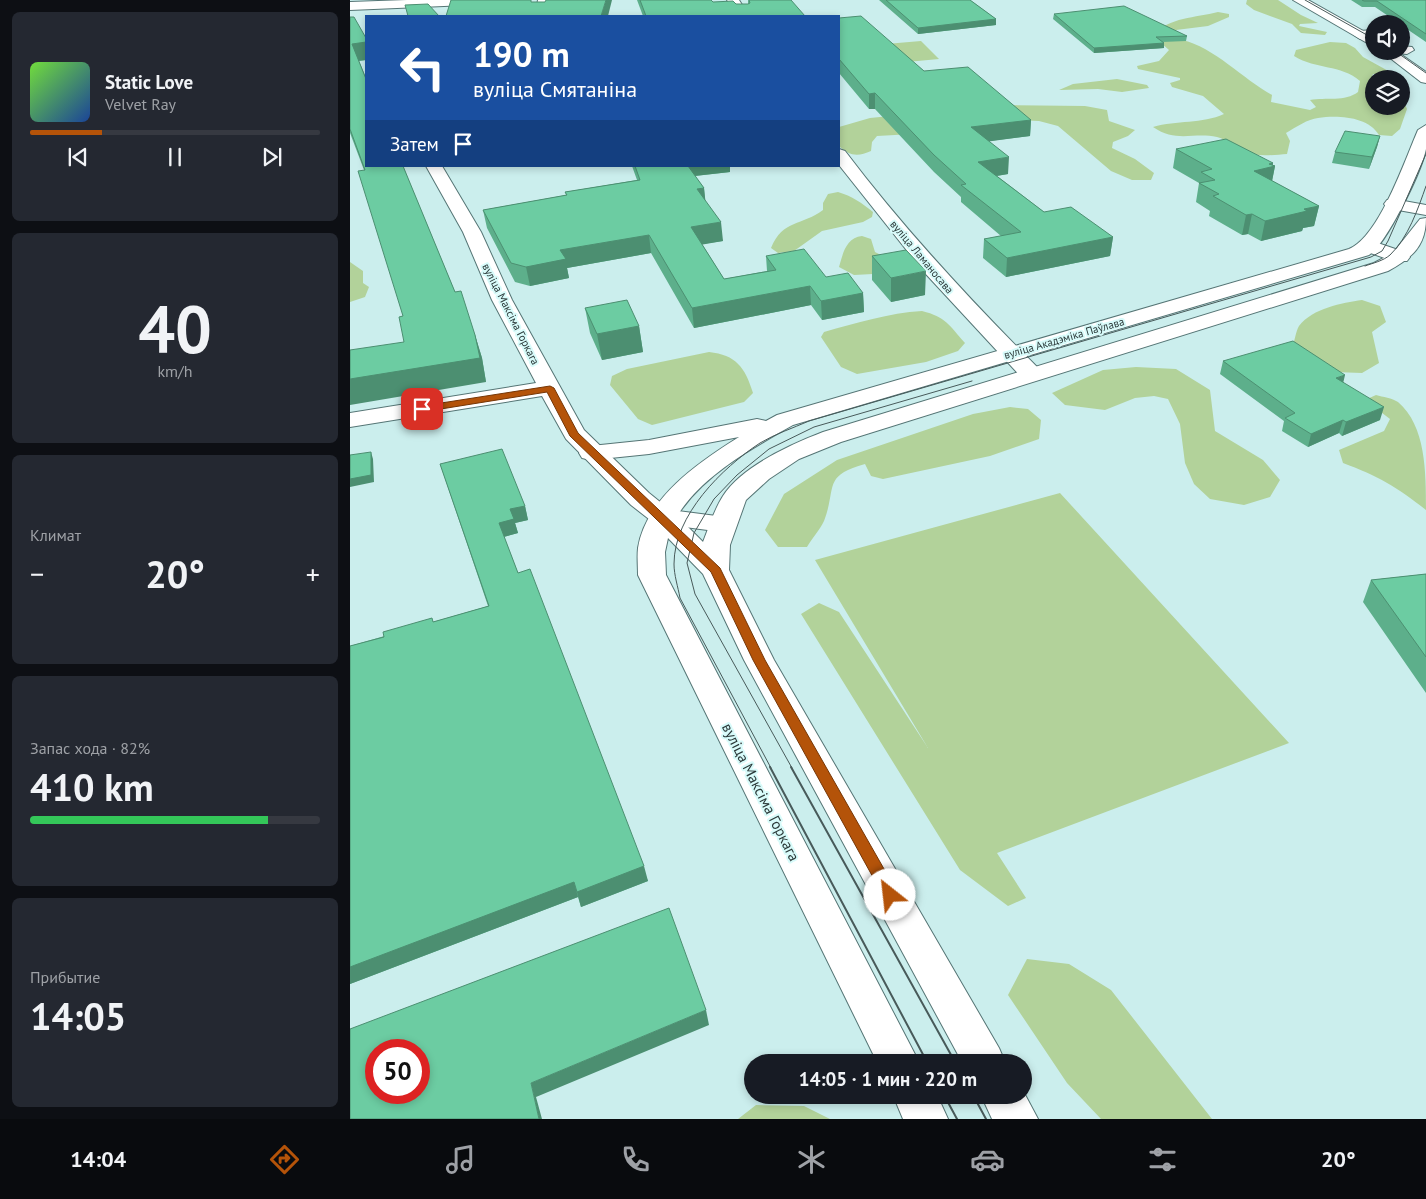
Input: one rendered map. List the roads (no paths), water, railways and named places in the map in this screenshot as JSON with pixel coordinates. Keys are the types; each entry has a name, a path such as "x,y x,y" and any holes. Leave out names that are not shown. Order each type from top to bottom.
{"main road":[{"path":"350,6 370,7 491,0"},
{"path":"541,15 544,0"},
{"path":"733,0 742,15"},
{"path":"1299,0 1365,38"},
{"path":"1317,0 1365,27"},
{"path":"1360,35 1365,34"},
{"path":"1410,53 1426,62"},
{"path":"1400,60 1426,79"},
{"path":"1400,257 1369,246 1393,204 1426,130"},
{"name":"вуліца Ламаносава","path":"840,155 874,200 955,296 1031,374"},
{"name":"вуліца Максіма Горкага","path":"435,167 472,232 502,300 574,434 591,453 663,517 716,570 759,660 980,1054"},
{"path":"1393,204 1426,210"},
{"name":"вуліца Акадэміка Паўлава","path":"722,524 735,498 760,474 790,454 832,437 1031,374 1350,279 1400,257 1426,223"},
{"name":"вуліца Акадэміка Паўлава","path":"663,517 686,490 710,467 739,445 785,420 1346,257 1369,246"},
{"path":"350,420 550,388"},
{"path":"591,453 658,446 720,435 785,420"},
{"path":"663,517 722,524"},
{"name":"вуліца Максіма Горкага","path":"663,517 652,545 652,575 894,1054"},
{"name":"вуліца Максіма Горкага","path":"716,570 716,546 722,524"},
{"path":"918,1104 926,1119"},
{"path":"1007,1104 1016,1119"}],"tram line":[{"path":"1305,0 1365,34"},
{"path":"1408,60 1426,73"},
{"path":"771,768 680,598 675,572 676,546 682,528 691,511 716,479 745,453 760,443 809,421 1371,257 1382,251 1388,241 1426,154"},
{"path":"1365,266 1384,259 1396,248 1412,223 1426,186"},
{"path":"792,768 695,594 687,563 694,533 714,499 737,475 769,449 814,427 972,381"},
{"path":"770,767 923,1054"},
{"path":"791,767 951,1054"},
{"path":"949,1104 957,1119"},
{"path":"978,1104 986,1119"}]}
